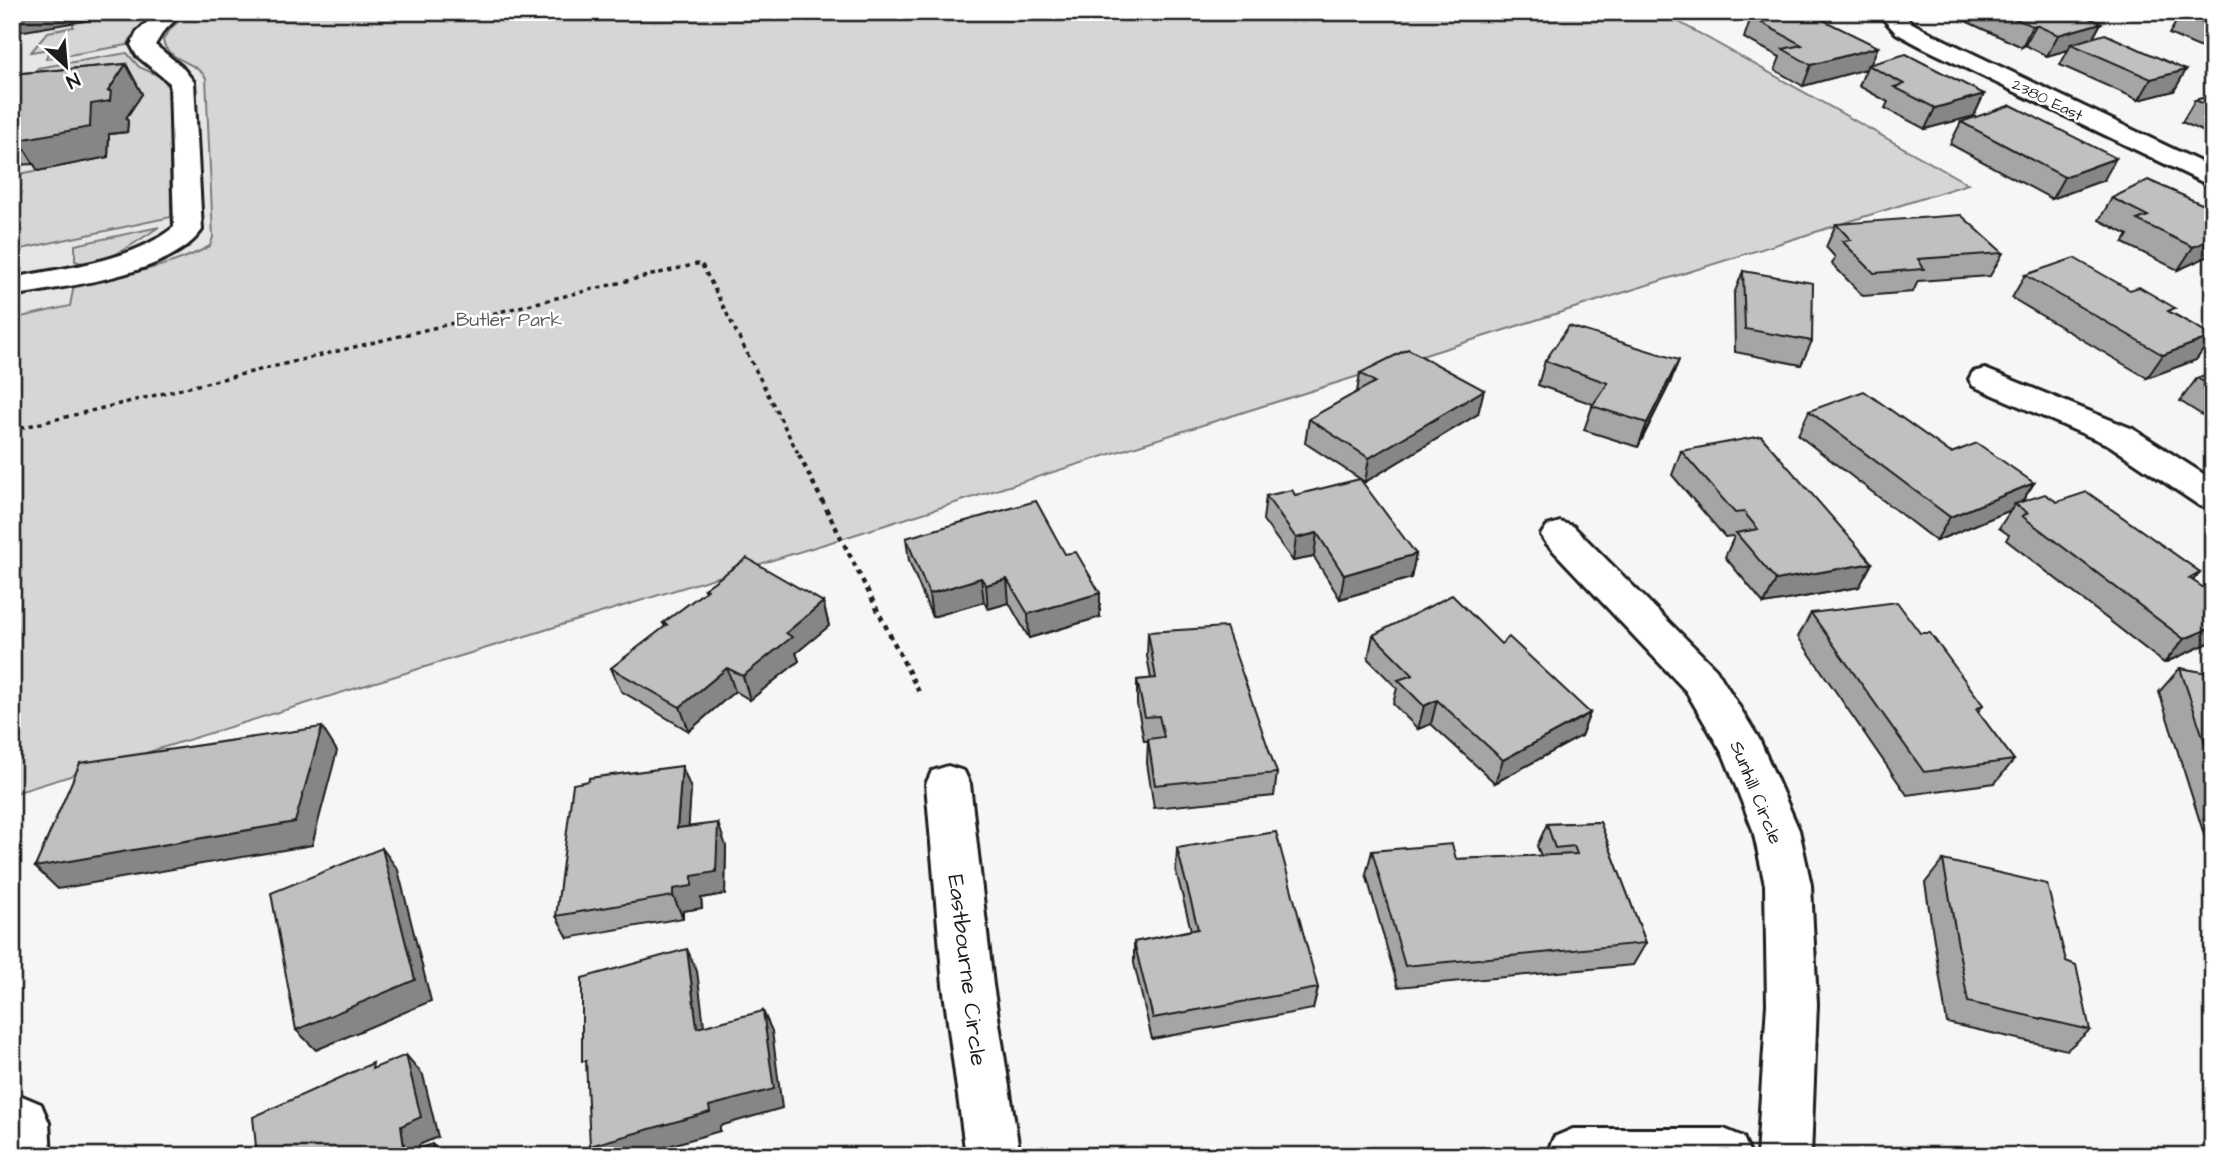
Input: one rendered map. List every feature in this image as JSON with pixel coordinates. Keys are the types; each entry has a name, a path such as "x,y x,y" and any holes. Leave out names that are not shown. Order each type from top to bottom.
{"street":[{"path":"12,287 141,258 169,246 188,230 181,82 170,68 145,52 142,46 144,37 172,12"},
{"name":"2380 East","path":"1888,12 1904,28 1930,42 2213,180"},
{"path":"1985,379 2121,437 2213,497"},
{"name":"Sunhill Circle","path":"1560,535 1701,680 1744,751 1776,830 1788,885 1792,1004 1784,1156"},
{"name":"Eastbourne Circle","path":"948,784 968,985 993,1156"},
{"path":"1573,1156 1724,1156"}],"path":[{"path":"12,430 701,263 921,696"}],"shaded area":[{"path":"12,12 191,12 172,27 185,60 197,66 206,78 213,238 210,246 189,257 70,306 12,319"}],"green space":[{"path":"136,12 159,12 135,32 127,45 46,59 49,49 31,52 48,32 73,27 73,23"},
{"name":"Butler Park","path":"191,12 1661,12 1968,184 828,543 12,794 12,319 70,306 74,285 161,266 210,246 213,237 206,78 195,67 169,52 163,40 172,27"},
{"path":"127,53 139,67 164,78 169,91 171,217 12,251 12,183 19,174 108,157 109,134 127,131 30,78 38,68"},
{"path":"159,227 107,258 85,263 75,261 75,245"}],"building":[{"path":"1770,12 1807,12 1878,47 1811,65 1783,49 1802,45 1751,17"},
{"path":"2000,12 2055,12 2064,16 2076,12 2101,23 2058,35"},
{"path":"2213,12 2213,27 2181,14"},
{"path":"2105,34 2186,70 2151,79 2071,44"},
{"path":"1906,54 1984,94 1935,108 1894,87 1904,84 1868,65"},
{"path":"126,64 108,91 111,91 110,101 91,104 90,127 19,140 21,133 12,133 12,74"},
{"path":"2213,95 2213,108 2195,100"},
{"path":"2011,105 2116,158 2064,177 1961,122"},
{"path":"2148,180 2213,209 2213,238 2193,247 2137,220 2148,216 2112,198"},
{"path":"1961,215 2003,253 1918,259 1924,269 1874,273 1842,241 1851,240 1836,224"},
{"path":"2074,258 2130,290 2139,287 2175,308 2168,311 2213,336 2163,355 2025,275"},
{"path":"1743,271 1813,283 1812,341 1745,329"},
{"path":"1569,326 1679,360 1647,423 1592,406 1608,383 1545,361"},
{"path":"1408,349 1484,390 1369,458 1309,419 1375,382 1360,373"},
{"path":"2213,372 2213,387 2197,378"},
{"path":"1864,391 1951,453 1977,443 2034,483 1950,517 1809,411"},
{"path":"1761,436 1872,563 1776,580 1736,533 1758,529 1744,512 1735,513 1681,451"},
{"path":"1360,479 1416,554 1344,575 1317,533 1296,538 1266,496 1292,490 1295,495"},
{"path":"2087,492 2200,572 2189,578 2213,594 2213,627 2184,639 2022,516 2028,513 2015,504 2045,494 2057,502"},
{"path":"1036,501 1065,554 1076,552 1100,593 1028,614 1007,579 986,585 981,578 929,594 906,538"},
{"path":"747,558 823,602 786,633 792,637 743,676 727,668 680,707 611,668 667,625 663,623 707,590 704,589"},
{"path":"1452,595 1501,644 1509,637 1590,713 1503,760 1437,700 1424,706 1398,680 1413,675 1373,635"},
{"path":"1897,602 1920,633 1930,633 1983,705 1976,709 2014,760 1924,772 1811,613"},
{"path":"1226,627 1277,773 1155,785 1148,739 1164,737 1159,716 1145,717 1137,680 1156,678 1148,632"},
{"path":"2180,668 2213,674 2213,767"},
{"path":"322,727 295,822 35,867 80,763"},
{"path":"682,766 677,828 718,823 716,872 692,876 692,886 673,889 673,896 556,916 573,784 589,781 589,778"},
{"path":"1600,822 1646,943 1405,966 1372,851 1452,844 1456,859 1577,854 1574,846 1555,848 1547,824"},
{"path":"1276,832 1318,988 1153,1018 1134,942 1198,929 1177,848"},
{"path":"382,848 415,980 296,1030 271,893"},
{"path":"1943,860 2047,884 2066,961 2076,965 2090,1030 1968,1002"},
{"path":"687,949 697,1028 763,1011 774,1089 709,1106 710,1112 590,1146 586,1061 582,1061 582,978"},
{"path":"406,1055 421,1117 401,1126 405,1154 432,1144 435,1156 257,1156 253,1117 373,1063 372,1069"}]}
